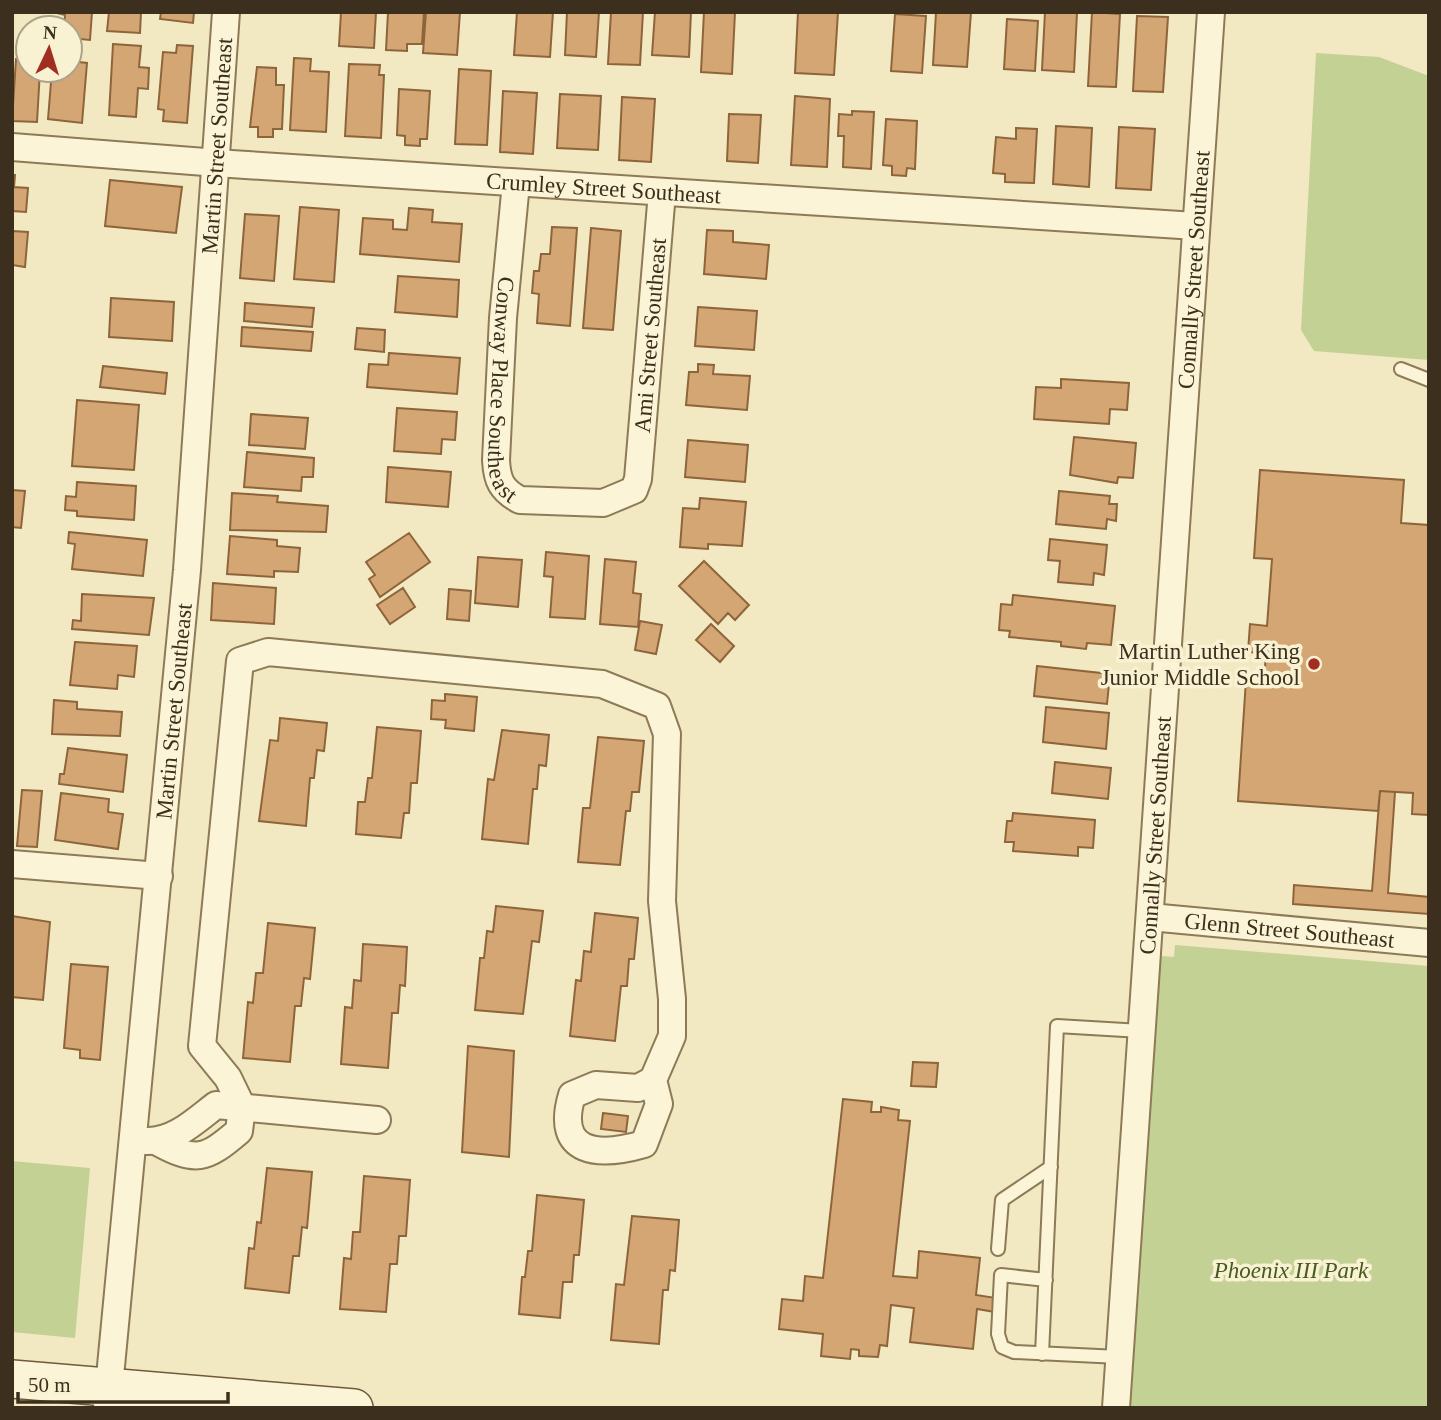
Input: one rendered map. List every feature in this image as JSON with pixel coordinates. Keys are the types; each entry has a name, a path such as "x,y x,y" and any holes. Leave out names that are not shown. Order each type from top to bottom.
{"main road":[{"path":"12,1379 108,1397 354,1408"}],"street":[{"name":"Martin Street Southeast","path":"108,1397 145,1141 159,876 187,570 226,12"},
{"name":"Connally Street Southeast","path":"1116,1408 1211,12"},
{"name":"Crumley Street Southeast","path":"12,147 215,163 1196,226"},
{"name":"Conway Place Southeast","path":"516,183 503,318 497,480 509,494 520,500 603,503 634,490 638,479"},
{"name":"Ami Street Southeast","path":"638,479 662,192"},
{"path":"145,1141 184,1156 203,1155 218,1149 239,1131 242,1107 228,1078 202,1046 240,661 268,652 602,684 657,706 667,734 662,901 672,1035 653,1080"},
{"path":"12,864 159,876"},
{"name":"Glenn Street Southeast","path":"1150,917 1429,943"},
{"path":"145,1141 180,1132 216,1105 377,1120"}],"lane":[{"path":"1401,369 1429,380"},
{"path":"1042,1354 1057,1026 1141,1031"},
{"path":"998,1249 1002,1199 1051,1167"},
{"path":"1046,1280 1001,1275 998,1334 1002,1347 1014,1352 1119,1357"}],"green space":[{"path":"1316,53 1379,57 1429,76 1429,360 1314,351 1301,330"},
{"name":"Phoenix III Park","path":"1175,945 1429,966 1429,1408 1110,1408 1136,954 1174,957"},
{"path":"12,1161 90,1168 75,1338 12,1332"}],"building":[{"path":"53,12 92,12 90,40 84,39 84,14"},
{"path":"109,12 141,12 140,33 107,31"},
{"path":"161,12 194,12 193,23 160,19"},
{"path":"341,12 376,12 374,48 339,46"},
{"path":"388,12 424,12 422,44 407,44 407,51 386,50"},
{"path":"426,12 460,12 457,55 423,53"},
{"path":"517,12 553,12 550,57 514,55"},
{"path":"567,12 599,12 596,57 565,55"},
{"path":"611,12 643,12 640,65 608,64"},
{"path":"655,12 691,12 689,57 652,55"},
{"path":"704,12 735,12 732,74 701,72"},
{"path":"798,12 838,12 834,75 795,73"},
{"path":"936,12 971,12 967,67 933,65"},
{"path":"1045,12 1077,13 1074,72 1042,70"},
{"path":"1092,12 1120,14 1116,87 1088,86"},
{"path":"895,14 926,16 922,73 891,71"},
{"path":"1137,16 1168,17 1163,92 1133,91"},
{"path":"1007,19 1038,21 1035,71 1004,69"},
{"path":"113,44 141,46 139,67 149,68 148,89 138,88 136,117 109,115"},
{"path":"177,45 193,46 187,123 163,121 164,110 158,109 163,52 176,53"},
{"path":"294,58 311,59 310,71 329,72 326,132 290,130"},
{"path":"84,63 87,63 82,123 48,119 51,84 84,84"},
{"path":"349,64 380,65 379,75 384,75 381,138 345,136"},
{"path":"257,67 276,68 276,85 284,85 282,129 273,129 273,137 258,137 258,127 250,127"},
{"path":"459,69 491,71 487,145 455,144"},
{"path":"14,84 39,84 37,122 12,121"},
{"path":"399,89 430,91 427,139 420,139 420,146 405,145 405,136 397,135"},
{"path":"503,91 537,93 533,154 500,152"},
{"path":"560,94 601,96 598,150 557,148"},
{"path":"795,96 830,99 827,167 791,165"},
{"path":"622,97 655,99 651,162 619,160"},
{"path":"852,111 874,112 871,169 843,167 844,136 838,136 839,114 852,115"},
{"path":"729,114 761,115 758,163 727,161"},
{"path":"886,119 917,121 915,169 907,168 906,176 892,175 892,166 883,165"},
{"path":"1056,126 1092,128 1089,187 1053,184"},
{"path":"1119,127 1155,129 1151,190 1116,188"},
{"path":"1016,128 1037,129 1034,183 1005,182 1005,174 993,173 996,137 1016,139"},
{"path":"12,175 15,175 14,187 28,188 26,212 12,211"},
{"path":"110,180 182,187 176,233 105,226"},
{"path":"300,207 339,210 334,282 294,279"},
{"path":"409,208 433,210 432,222 462,224 459,262 360,254 363,218 393,220 393,229 407,230"},
{"path":"245,214 279,216 274,281 240,278"},
{"path":"552,227 577,228 570,326 537,323 539,294 532,293 534,271 539,271 541,254 550,254"},
{"path":"591,228 621,231 613,330 583,328"},
{"path":"707,230 733,231 733,242 769,245 766,279 704,274"},
{"path":"12,231 28,232 25,267 12,265"},
{"path":"398,276 459,280 457,317 395,312"},
{"path":"111,298 174,302 172,341 109,337"},
{"path":"245,303 314,308 312,327 244,321"},
{"path":"698,307 757,311 754,350 695,346"},
{"path":"242,327 313,332 311,351 241,346"},
{"path":"357,328 385,330 384,352 355,349"},
{"path":"389,353 460,358 457,394 367,387 369,364 388,365"},
{"path":"698,364 714,365 713,374 750,376 747,410 686,405 689,372 698,372"},
{"path":"103,366 167,373 165,394 100,387"},
{"path":"1061,379 1129,383 1127,410 1110,409 1109,424 1034,419 1036,387 1061,388"},
{"path":"77,400 139,405 134,470 72,466"},
{"path":"397,408 457,412 455,440 442,439 441,454 394,451"},
{"path":"251,414 308,418 305,449 249,445"},
{"path":"1074,437 1136,443 1133,478 1118,477 1117,483 1070,475"},
{"path":"688,440 748,445 745,482 685,477"},
{"path":"247,452 314,458 313,477 302,477 301,491 244,487"},
{"path":"388,467 451,472 448,507 386,502"},
{"path":"1260,470 1404,480 1401,523 1429,525 1429,815 1412,814 1413,793 1380,791 1378,811 1238,801 1246,680 1264,681 1266,653 1248,652 1250,624 1267,626 1272,559 1254,558"},
{"path":"77,482 136,486 134,520 77,516 77,511 65,510 66,496 76,497"},
{"path":"12,490 25,491 21,528 12,527"},
{"path":"1059,491 1110,496 1109,504 1117,504 1116,521 1107,519 1106,529 1056,524"},
{"path":"232,493 278,496 277,502 328,506 326,532 230,530"},
{"path":"700,498 746,502 742,546 708,544 708,549 680,547 683,508 699,509"},
{"path":"69,532 147,540 143,576 72,569 75,544 68,543"},
{"path":"409,533 430,562 380,597 369,579 375,575 366,562"},
{"path":"230,536 277,540 277,546 300,548 298,572 274,571 274,577 227,574"},
{"path":"1050,539 1107,545 1104,575 1094,573 1093,585 1058,582 1060,561 1048,560"},
{"path":"546,552 589,556 585,619 550,617 553,577 544,576"},
{"path":"478,557 522,560 518,607 475,603"},
{"path":"605,559 636,562 633,593 641,594 638,627 600,624"},
{"path":"704,561 749,605 735,620 728,613 718,624 679,586"},
{"path":"213,583 276,588 274,624 211,620"},
{"path":"403,588 415,607 390,624 377,605"},
{"path":"449,589 471,591 469,621 447,619"},
{"path":"82,594 154,598 149,635 72,629 73,620 81,621"},
{"path":"1013,595 1115,606 1111,645 1087,643 1086,649 1061,646 1061,642 1009,637 1010,631 999,630 1001,604 1012,605"},
{"path":"640,621 662,625 656,654 635,650"},
{"path":"711,624 734,646 720,662 696,640"},
{"path":"75,642 137,646 134,677 118,675 117,689 70,685"},
{"path":"1037,666 1110,674 1107,704 1034,696"},
{"path":"445,694 477,697 474,731 445,728 446,720 431,719 432,700 445,701"},
{"path":"54,700 77,702 77,709 122,712 120,736 52,734"},
{"path":"1046,707 1109,713 1106,749 1043,742"},
{"path":"280,718 327,723 324,751 317,750 314,778 310,778 306,826 259,821 270,740 278,741"},
{"path":"377,727 421,731 417,783 411,783 409,813 404,813 401,838 356,834 358,802 365,802 368,778 372,778"},
{"path":"502,730 549,735 546,766 539,765 537,789 533,789 528,844 482,839 488,779 494,780"},
{"path":"598,737 644,741 639,792 632,792 630,811 626,811 620,865 578,862 583,808 590,808"},
{"path":"68,748 127,755 123,792 59,784 60,774 64,774"},
{"path":"1055,762 1111,768 1108,799 1052,793"},
{"path":"22,790 42,791 37,847 17,846"},
{"path":"1380,791 1395,792 1388,893 1429,897 1429,914 1293,904 1294,885 1372,891"},
{"path":"61,793 109,799 108,812 123,814 118,849 55,840"},
{"path":"1013,813 1095,820 1093,848 1078,847 1078,856 1013,851 1014,842 1005,842 1007,821 1012,821"},
{"path":"496,906 543,911 539,942 532,941 523,1014 475,1010 480,958 484,958 487,931 493,932"},
{"path":"595,913 638,918 634,959 629,959 627,986 621,986 615,1041 570,1036 576,980 581,981 584,951 591,952"},
{"path":"12,916 50,922 43,1000 12,997"},
{"path":"268,923 315,928 310,979 304,978 301,1006 295,1006 290,1062 243,1058 248,1002 253,1003 256,973 263,973"},
{"path":"363,944 407,947 405,986 400,985 398,1013 392,1013 388,1068 341,1064 345,1007 352,1008 354,980 361,981"},
{"path":"71,964 108,967 100,1060 80,1058 80,1050 64,1048"},
{"path":"468,1046 514,1051 509,1157 462,1152"},
{"path":"913,1062 938,1063 936,1087 911,1086"},
{"path":"843,1099 872,1102 871,1112 881,1112 881,1107 899,1110 898,1120 910,1121 893,1276 917,1278 919,1251 980,1258 976,1295 996,1298 995,1312 977,1309 973,1349 910,1342 914,1308 891,1305 887,1346 880,1345 878,1357 859,1356 859,1350 851,1349 850,1359 821,1356 823,1334 779,1329 782,1299 803,1301 805,1276 823,1278"},
{"path":"603,1113 628,1116 626,1132 601,1129"},
{"path":"267,1168 312,1172 307,1228 302,1227 299,1256 293,1256 289,1293 245,1288 249,1248 254,1249 257,1222 261,1223"},
{"path":"364,1176 410,1180 406,1236 399,1236 397,1264 390,1264 386,1312 340,1309 344,1258 351,1259 353,1232 360,1232"},
{"path":"537,1195 584,1200 579,1255 574,1255 572,1282 563,1282 560,1318 519,1314 522,1277 525,1277 528,1251 532,1251"},
{"path":"632,1216 679,1220 675,1271 670,1270 668,1290 663,1290 659,1344 611,1340 616,1284 624,1285"}],"place":[{"name":"Martin Luther King Junior Middle School","path":"1314,664"}]}
